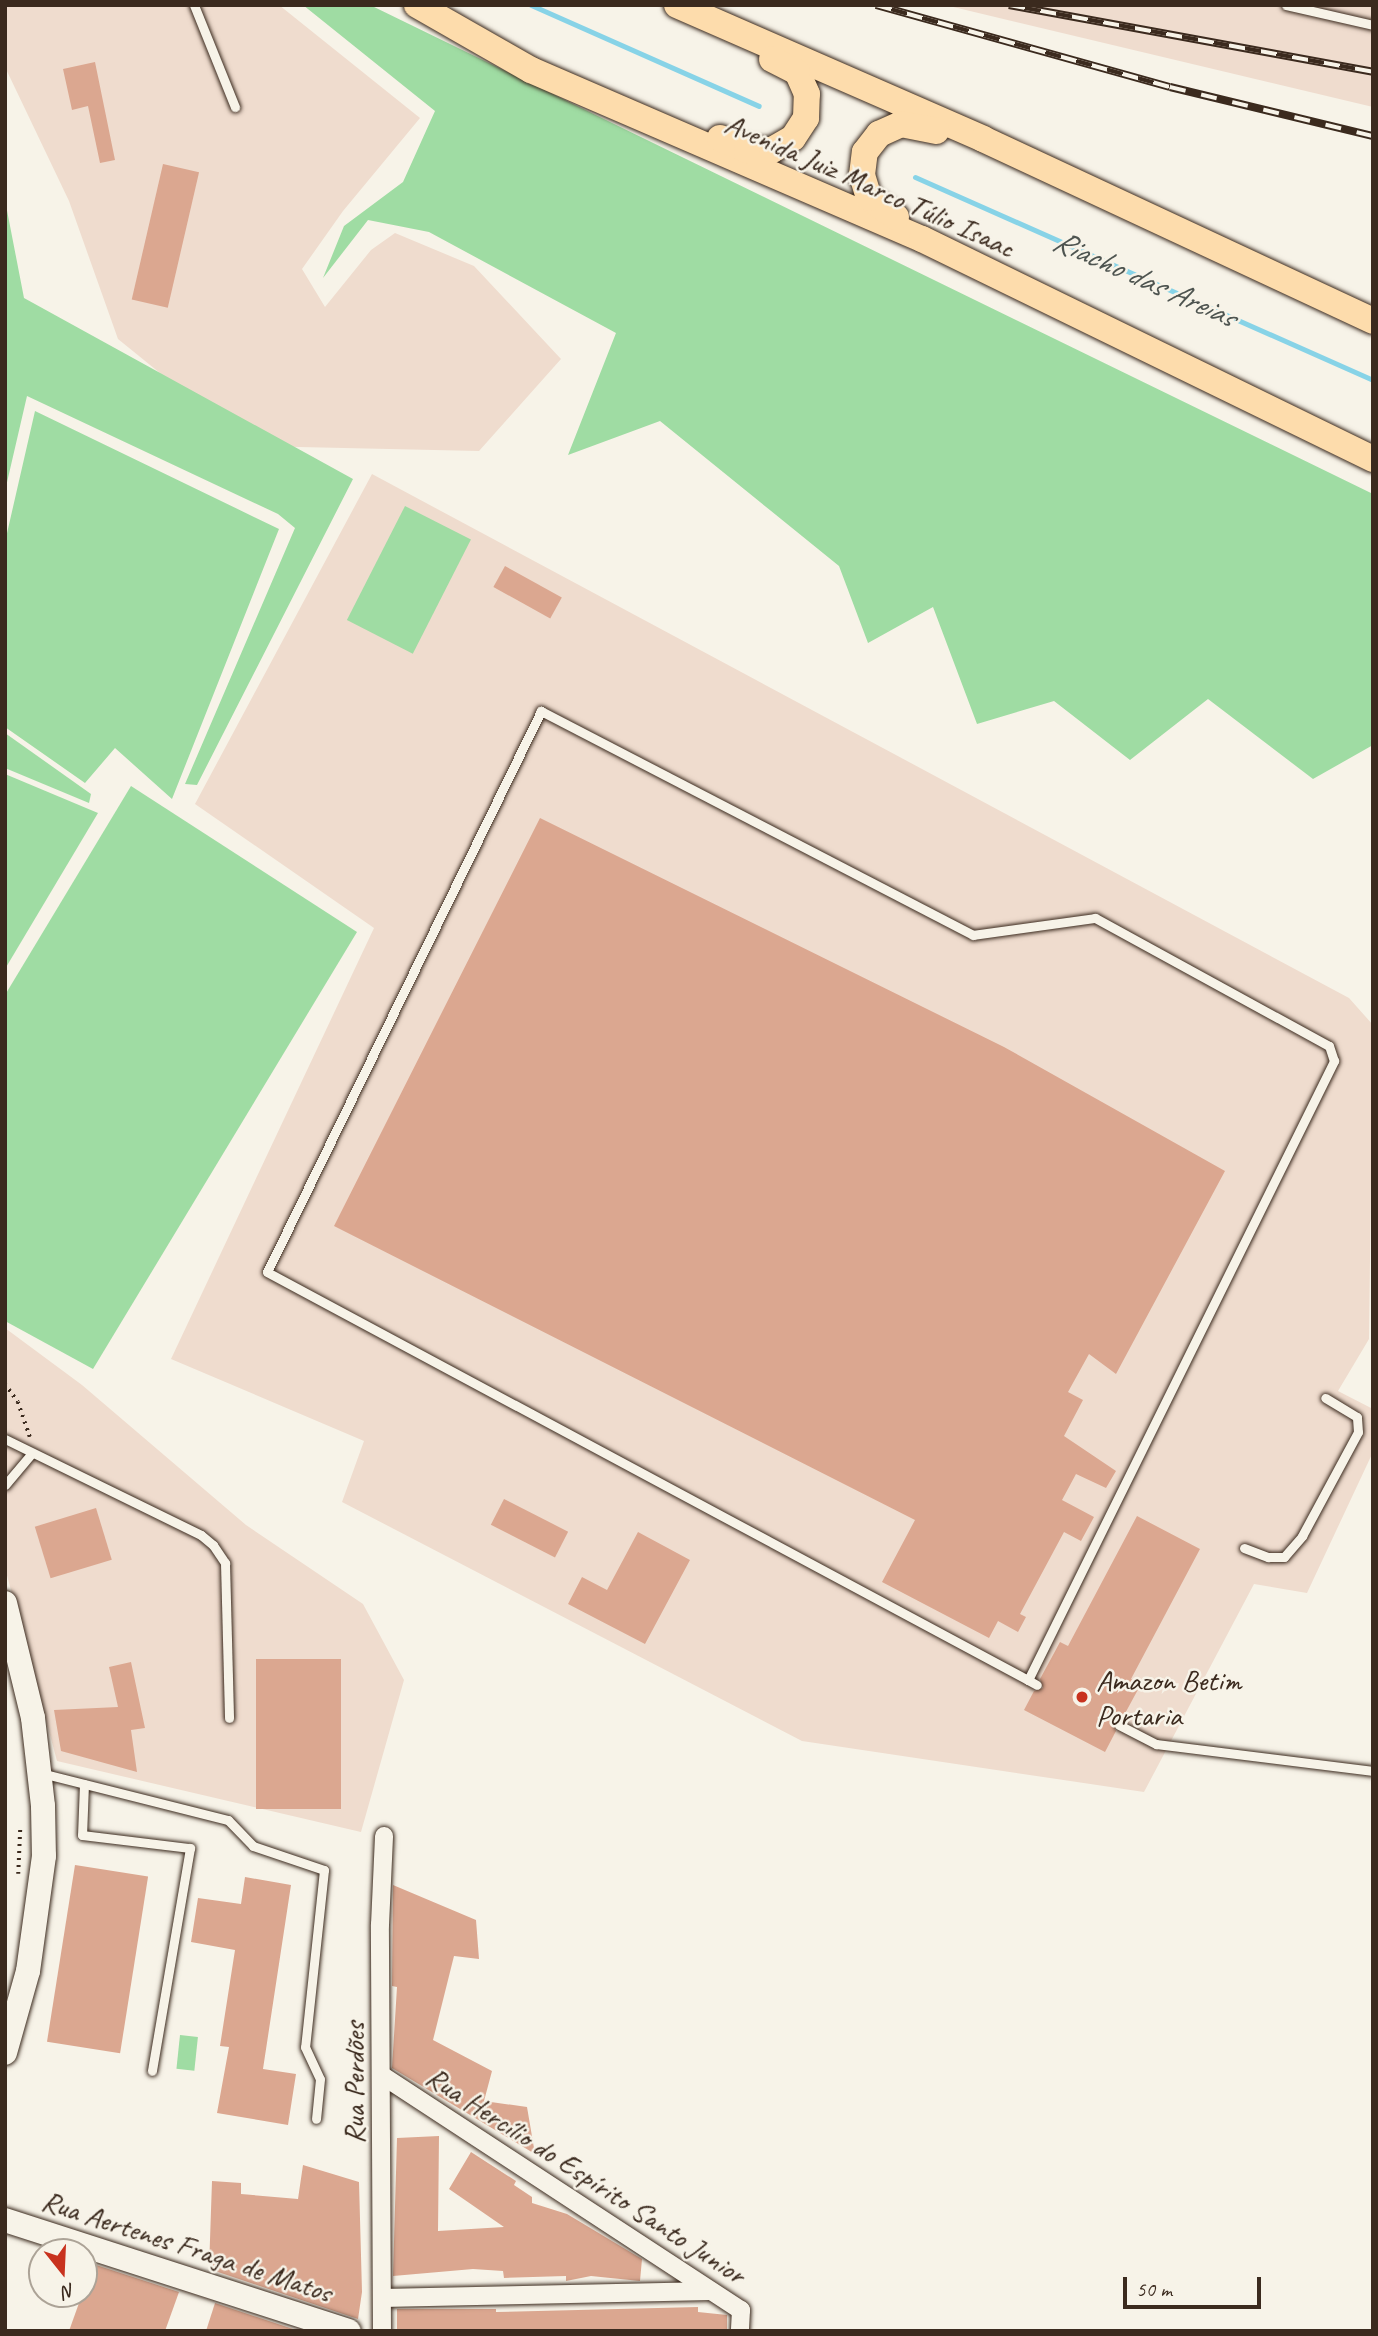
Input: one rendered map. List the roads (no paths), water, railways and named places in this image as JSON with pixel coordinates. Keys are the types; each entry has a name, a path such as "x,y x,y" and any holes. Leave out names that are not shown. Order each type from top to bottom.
{"main road":[{"name":"Avenida Juiz Marco Túlio Isaac","path":"417,5 531,70 922,239 1373,459"},
{"path":"531,70 635,100 747,150 772,150 793,138 806,118 807,94 797,72 664,5"},
{"path":"677,5 1082,185 1373,321"},
{"path":"1066,311 1016,270 887,213 869,198 862,175 865,152 879,134 901,124 924,125 1007,164 1082,185"},
{"path":"5,1604 33,1718 40,1772 44,1856 40,1907 5,2053"},
{"name":"Rua Aertenes Fraga de Matos","path":"5,2220 349,2331"}],"street":[{"name":"Rua Perdões","path":"382,2331 383,2076 380,1925 384,1836"},
{"name":"Rua Hercílio do Espírito Santo Junior","path":"383,2076 741,2310 740,2331"},
{"path":"382,2298 711,2291"}],"lane":[{"path":"194,5 235,107"},
{"path":"1286,5 1373,25"},
{"path":"541,710 973,935 1095,918 1329,1046 1334,1061 1033,1682 267,1272 541,710"},
{"path":"1244,1548 1268,1557 1283,1556 1302,1536 1358,1432 1356,1418 1325,1398"},
{"path":"5,1439 201,1535 213,1545 225,1563 229,1718"},
{"path":"5,1485 32,1453"},
{"path":"1119,1725 1156,1744 1373,1771"},
{"path":"40,1772 228,1820 253,1846 324,1870 305,2047 320,2079 316,2119"},
{"path":"84,1784 82,1835 190,1848 152,2071"}],"waterway":[{"name":"Riacho das Areias","path":"531,5 759,106"},
{"name":"Riacho das Areias","path":"915,177 1373,380"}],"railway":[{"path":"876,5 1170,87 1373,136"},
{"path":"1009,5 1373,72"}],"place":[{"name":"Amazon Betim Portaria","path":"1082,1697"}]}
